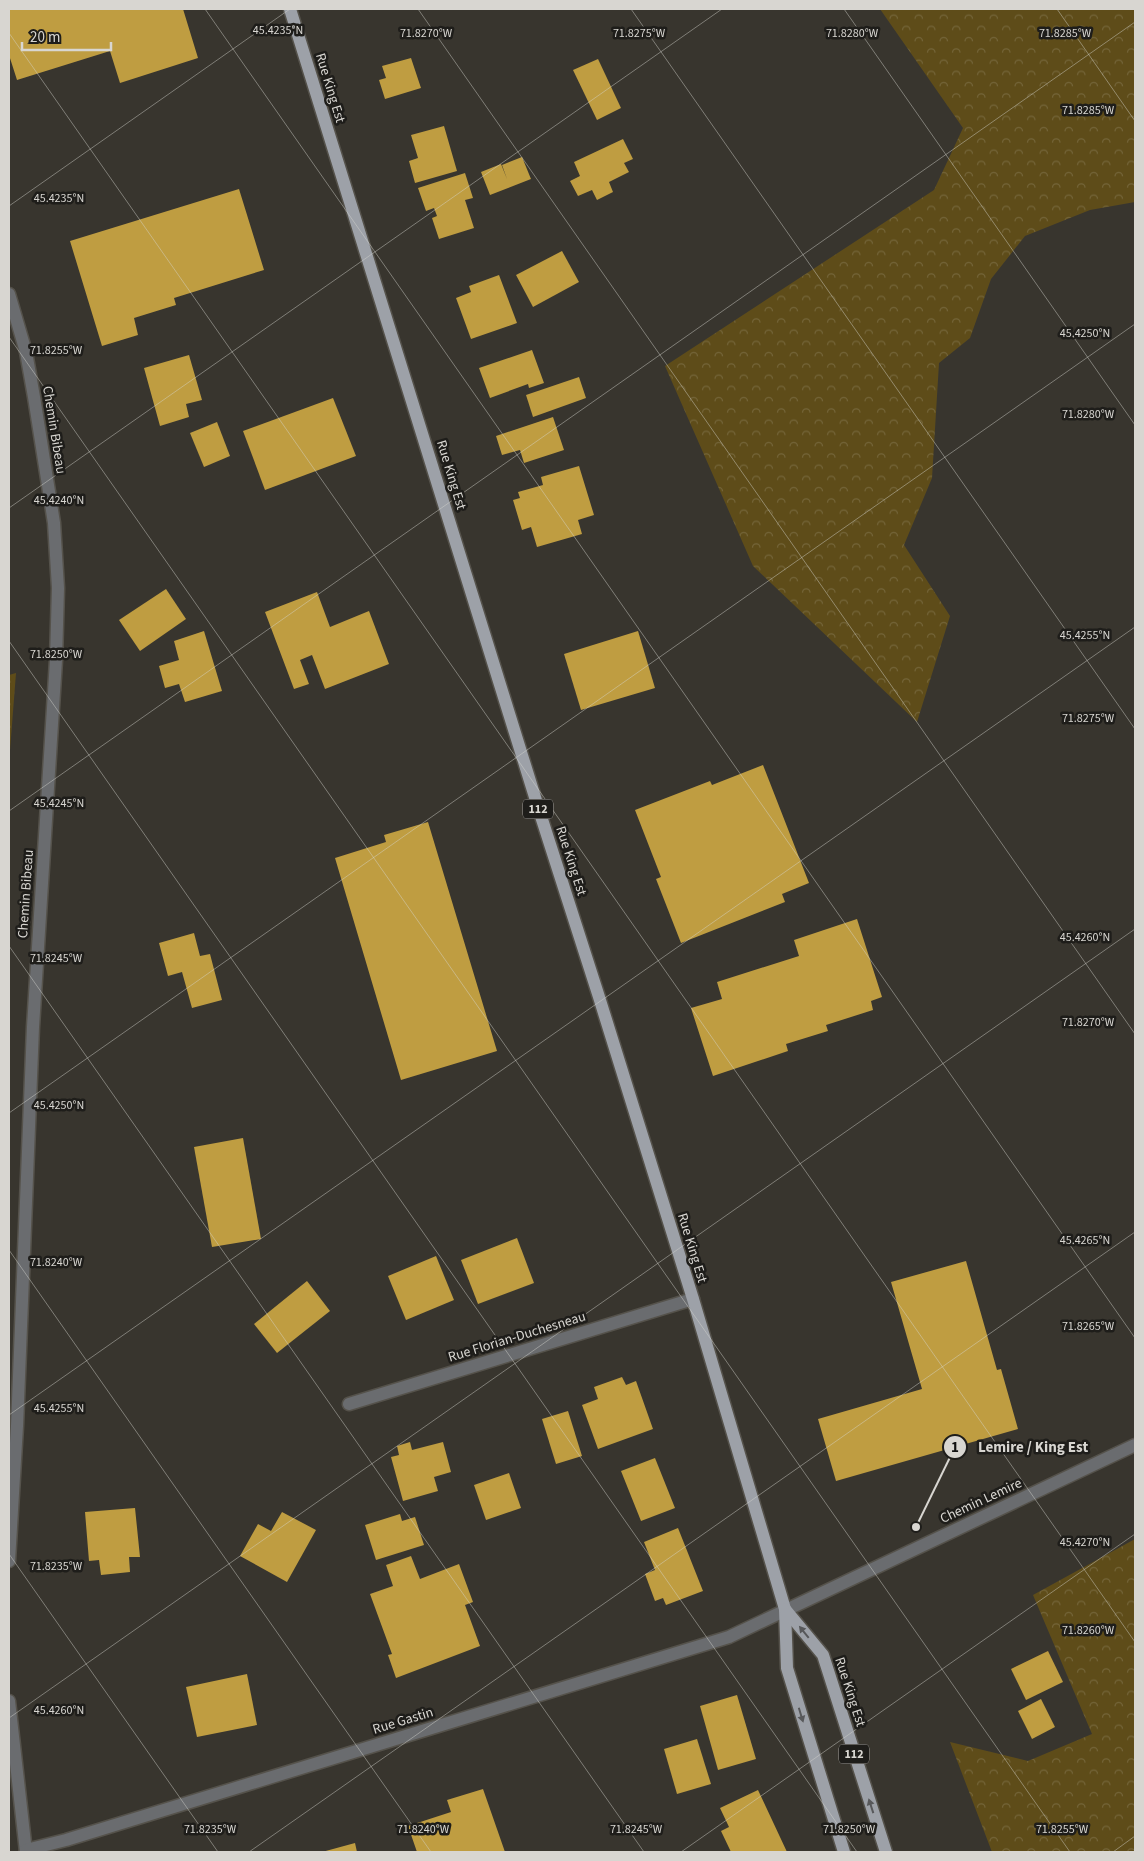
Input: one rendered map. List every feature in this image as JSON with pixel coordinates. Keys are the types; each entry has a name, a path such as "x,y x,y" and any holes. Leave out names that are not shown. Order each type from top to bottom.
{"main road":[{"name":"Rue King Est","path":"290,9 538,810 602,1006 693,1299 785,1609 787,1668 844,1852"},
{"name":"Rue King Est","path":"785,1609 823,1655 886,1852"}],"street":[{"name":"Chemin Bibeau","path":"9,294 26,352 34,397 54,523 58,588 56,660 33,1027 17,1426 9,1561"},
{"name":"Rue Florian-Duchesneau","path":"349,1404 693,1299"},
{"name":"Chemin Lemire","path":"785,1609 1135,1445"},
{"name":"Rue Gastin","path":"26,1851 729,1637 785,1609"},
{"path":"9,1700 26,1851"}],"green space":[{"path":"880,9 1135,9 1135,202 1090,210 1025,236 991,279 970,338 939,363 932,478 904,545 950,616 917,722 753,566 665,366 934,190 963,128"},
{"path":"16,673 9,763 9,675"},
{"path":"1135,1539 1135,1852 992,1852 950,1742 1028,1761 1092,1734 1033,1595"}],"building":[{"path":"9,9 183,9 198,58 120,83 110,51 17,80 9,55"},
{"path":"411,58 421,88 385,99 379,80 386,78 382,66"},
{"path":"598,59 621,108 597,120 573,70"},
{"path":"444,126 457,171 415,183 409,161 418,158 411,135"},
{"path":"623,139 633,159 624,163 629,172 609,182 613,192 597,200 592,190 578,196 570,181 580,176 574,162"},
{"path":"522,157 531,179 490,195 481,172 501,164 507,179 502,165"},
{"path":"465,173 473,198 465,200 474,228 439,239 432,218 437,216 434,208 426,211 418,188"},
{"path":"239,189 264,270 174,298 176,305 134,318 138,335 102,346 70,241"},
{"path":"562,251 579,282 533,307 516,275"},
{"path":"499,275 517,323 471,339 456,298 471,292 469,286"},
{"path":"532,350 544,383 529,388 528,384 490,398 479,368"},
{"path":"189,355 202,400 186,404 189,417 160,426 144,368"},
{"path":"579,377 586,398 533,417 526,395"},
{"path":"333,398 356,456 265,490 243,431"},
{"path":"553,417 564,450 524,463 520,450 502,455 496,436"},
{"path":"217,422 230,456 204,467 190,433"},
{"path":"579,466 594,515 578,520 582,534 537,547 531,527 522,530 513,500 520,498 518,492 543,485 541,477"},
{"path":"166,589 186,619 140,651 119,620"},
{"path":"317,592 330,627 369,611 389,664 325,689 312,655 300,660 309,684 294,689 265,612"},
{"path":"204,631 222,691 185,702 179,684 165,688 159,666 179,660 174,641"},
{"path":"638,631 655,688 581,710 564,654"},
{"path":"763,765 809,883 782,894 785,902 681,943 656,879 661,877 635,810 710,781 712,785"},
{"path":"428,822 497,1051 401,1080 335,858 386,842 384,835"},
{"path":"857,919 882,997 871,1001 873,1010 826,1025 828,1031 786,1044 788,1051 713,1076 691,1008 722,999 717,982 799,956 794,940"},
{"path":"194,933 200,956 210,954 222,1000 192,1008 182,972 168,976 159,943"},
{"path":"243,1138 261,1239 212,1247 194,1147"},
{"path":"517,1238 534,1283 478,1304 461,1260"},
{"path":"436,1256 454,1300 406,1320 388,1276"},
{"path":"966,1261 997,1370 1001,1369 1018,1429 836,1481 818,1419 922,1389 891,1282"},
{"path":"307,1281 330,1311 277,1353 254,1324"},
{"path":"622,1377 626,1385 636,1381 653,1429 598,1449 582,1405 598,1399 594,1387"},
{"path":"568,1411 582,1456 556,1464 542,1419"},
{"path":"410,1442 412,1450 443,1442 451,1472 434,1477 438,1491 403,1501 391,1457 399,1455 397,1446"},
{"path":"655,1458 675,1508 641,1521 621,1471"},
{"path":"509,1473 521,1508 486,1520 474,1485"},
{"path":"135,1508 140,1557 129,1557 130,1572 101,1575 99,1560 89,1561 85,1512"},
{"path":"282,1512 316,1530 287,1582 240,1556 258,1524 271,1531"},
{"path":"400,1514 402,1521 415,1517 424,1545 376,1560 365,1525"},
{"path":"678,1528 703,1591 666,1605 663,1598 655,1601 645,1574 655,1570 644,1542"},
{"path":"411,1556 420,1579 459,1564 473,1602 465,1605 480,1646 396,1678 388,1655 392,1654 370,1594 393,1586 386,1565"},
{"path":"1048,1651 1063,1682 1026,1700 1011,1669"},
{"path":"247,1674 257,1725 197,1737 186,1687"},
{"path":"737,1695 756,1759 718,1770 700,1706"},
{"path":"1041,1699 1055,1727 1032,1739 1018,1711"},
{"path":"697,1739 711,1784 677,1794 664,1749"},
{"path":"483,1789 505,1852 417,1852 408,1826 451,1812 447,1800"},
{"path":"758,1790 787,1852 731,1852 721,1831 729,1827 720,1808"},
{"path":"355,1843 357,1852 322,1852"}],"place":[{"name":"Lemire / King Est","path":"916,1527"}]}
